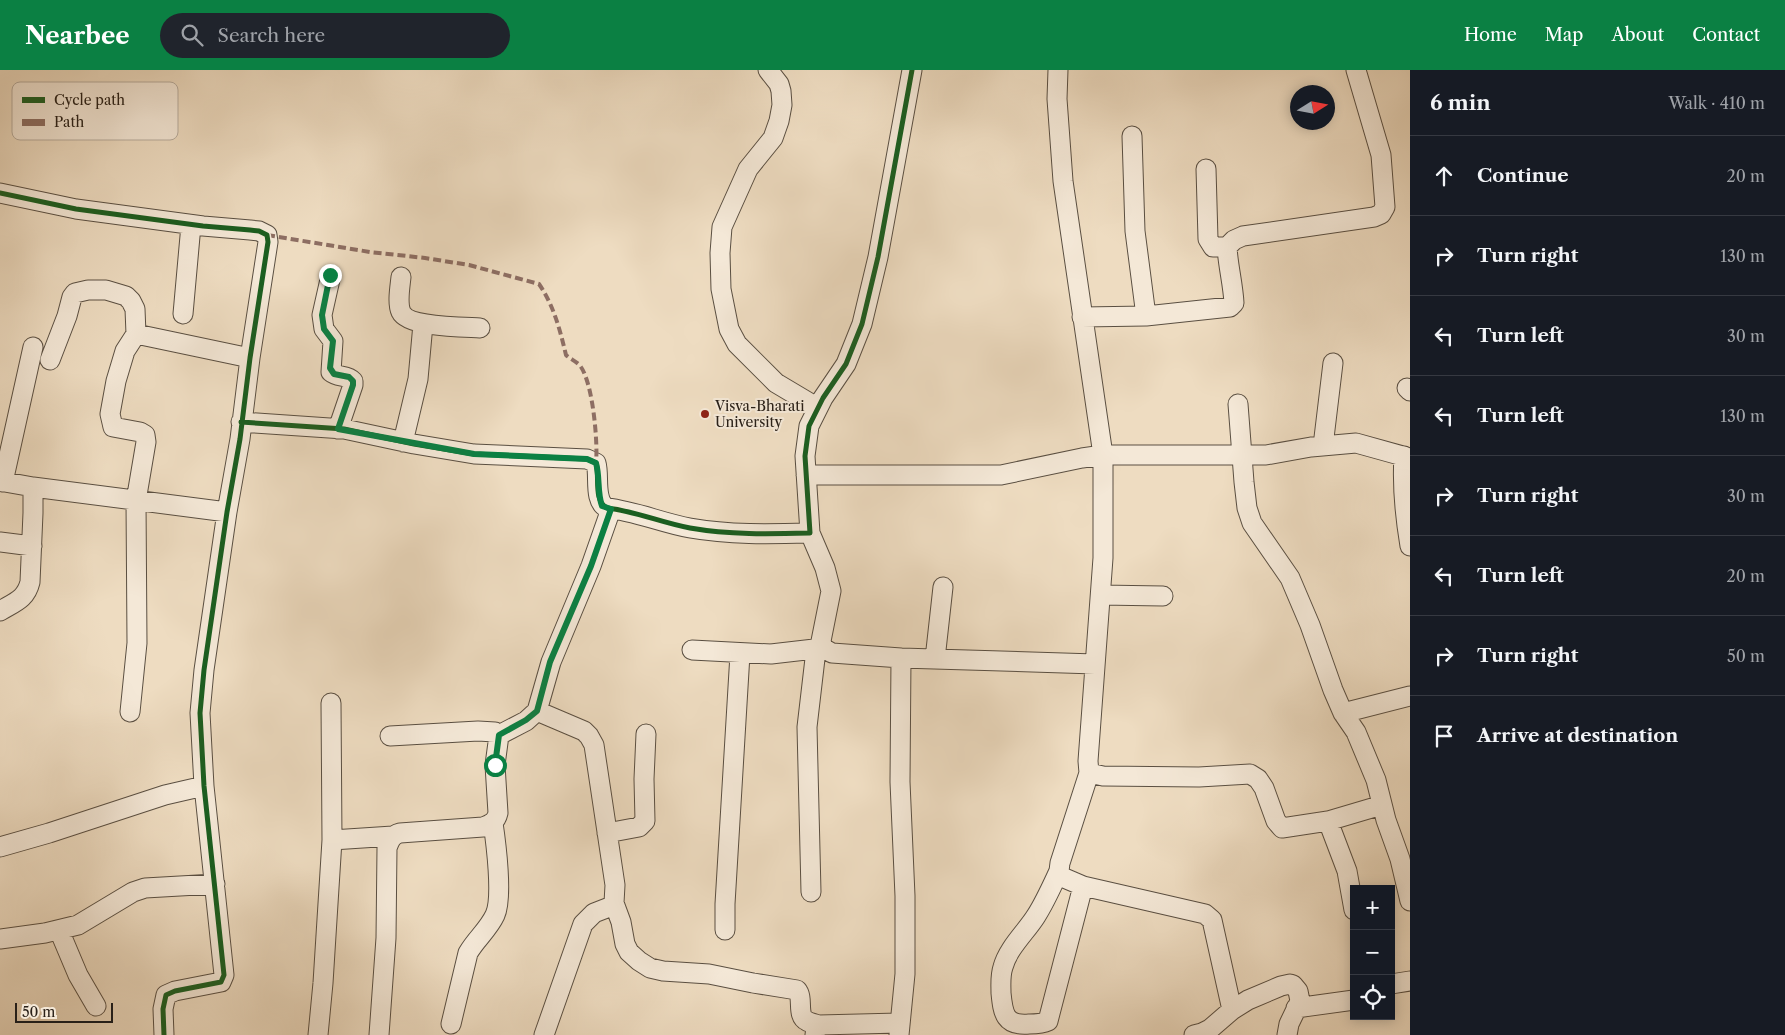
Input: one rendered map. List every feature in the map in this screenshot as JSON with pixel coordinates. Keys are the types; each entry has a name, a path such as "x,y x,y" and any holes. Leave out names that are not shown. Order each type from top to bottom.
{"street":[{"path":"768,70 779,84 782,105 773,138 748,169 722,227 720,253 721,289 729,329 737,344 776,383 818,408"},
{"path":"811,892 807,727 831,591 826,568 810,533 805,456 809,426 823,398 846,364 862,324 878,256 912,70"},
{"path":"1058,70 1063,182 1103,455 1103,558 1088,761 1089,773 1059,871 1037,914 1003,965 1000,978 1003,1011 1006,1017 1020,1030 1044,1023 1050,1017 1083,886"},
{"path":"1206,168 1208,240 1214,247 1227,247 1234,240 1243,236 1374,217 1381,214 1384,206 1381,155 1356,70"},
{"path":"1132,136 1135,232 1146,316"},
{"path":"0,193 76,209 192,225 259,231 267,236 268,242 240,439 227,512 200,712 204,786 224,976 222,982 175,991 166,995 163,1010 164,1035"},
{"path":"182,314 192,225"},
{"path":"1082,317 1146,316 1230,307 1234,303 1227,247"},
{"path":"330,275 322,315 324,329 333,341 330,368 334,374 349,377 353,381 338,429"},
{"path":"401,277 400,308 402,315 423,324 480,328"},
{"path":"50,360 72,297 78,292 106,290 126,296 135,309 136,334 125,351 116,381 110,414 113,427 140,432 145,435 146,442 136,501 137,643 130,712"},
{"path":"403,442 418,379 423,324"},
{"path":"136,334 250,358"},
{"path":"33,347 2,482 227,512"},
{"path":"1323,446 1333,363"},
{"path":"1238,404 1245,491 1247,508 1252,523 1290,578 1310,625 1333,690 1343,713 1356,732 1376,780 1386,820 1400,859 1410,901"},
{"path":"241,422 338,429 474,454 587,459 596,463 598,469 599,499 602,506 611,509 688,528 734,534 810,533"},
{"path":"806,475 1001,475 1103,455 1266,455 1356,443 1407,457 1403,476 1410,546"},
{"path":"0,610 20,600 28,592 32,546 33,487"},
{"path":"499,735 526,720 537,711 550,662 591,566 611,509"},
{"path":"0,542 32,546"},
{"path":"935,659 943,587"},
{"path":"1101,595 1163,596"},
{"path":"692,650 740,654 771,654 820,649 832,653 901,658 1095,664"},
{"path":"725,930 740,654"},
{"path":"537,711 584,731 594,744 615,885 614,903 621,922 625,944 630,952 644,964 663,971 709,974 797,990 800,994 803,1018 817,1030 899,1029 905,974 905,896 900,782 901,658"},
{"path":"1343,713 1410,696"},
{"path":"318,1035 332,840 332,703"},
{"path":"390,736 478,731 495,732 499,735"},
{"path":"607,833 638,827 645,821 646,734"},
{"path":"452,1024 468,953 474,943 488,928 496,912 498,873 493,823 498,813 495,765 499,735"},
{"path":"1089,773 1113,776 1250,774 1258,779 1264,788 1278,826 1282,828 1328,821 1382,805"},
{"path":"0,847 165,795 204,786"},
{"path":"1328,821 1347,871 1350,888"},
{"path":"332,840 393,836 419,830 482,827 493,823"},
{"path":"379,1035 386,938 387,848 393,836"},
{"path":"1059,871 1062,877 1083,886 1205,914 1212,920 1232,1010"},
{"path":"0,939 78,926 133,892 145,888 215,884"},
{"path":"544,1035 583,924 594,913 612,906 614,903"},
{"path":"59,930 78,975 96,1006"},
{"path":"1395,983 1410,981"},
{"path":"1194,1035 1210,1029 1232,1010 1248,1000 1290,984 1298,991 1300,998 1289,1024 1287,1035"},
{"path":"1296,1008 1350,1001"}],"marked path":[{"path":"267,235 370,252 469,265 539,284 553,310 566,355 580,365 589,387 594,414 596,463"}],"cycle path":[{"path":"241,422 344,429 414,444 474,454 587,459 596,463 598,494 603,505 607,508 680,526 720,532 750,534 810,533 805,456 809,426 823,398 846,364 862,324 878,257 912,70"},
{"path":"0,193 76,209 203,226 259,231 267,235 268,242 240,439 227,512 204,670 200,713 204,786 224,975 221,982 175,991 166,995 163,1009 164,1035"}],"place":[{"name":"Visva-Bharati University","path":"705,414"}],"route":[{"path":"330,275 322,315 324,329 333,341 330,368 334,374 349,377 353,381 338,429 474,454 587,459 596,463 599,499 602,506 611,509 591,566 550,662 537,711 526,720 499,735 495,765"}]}
